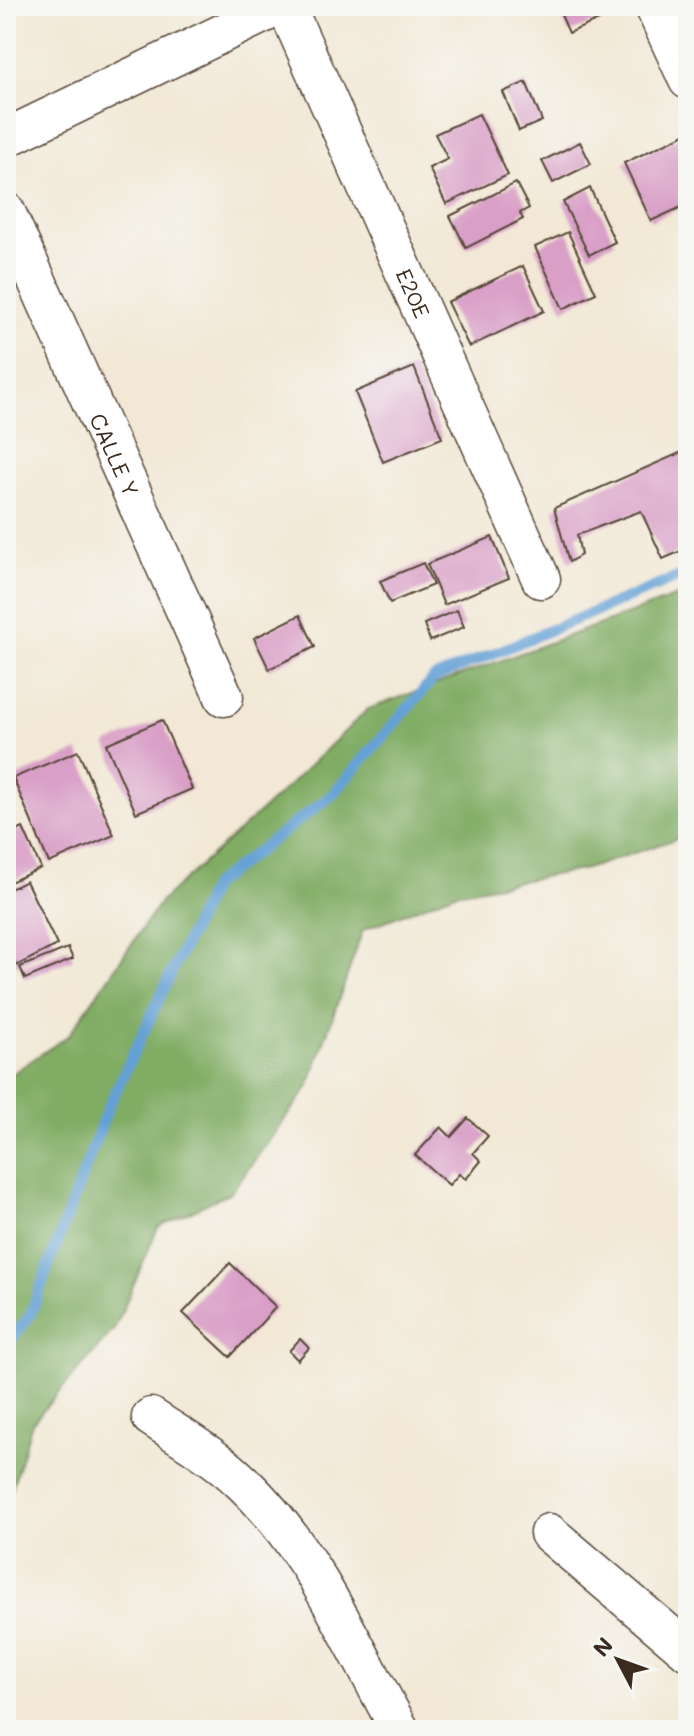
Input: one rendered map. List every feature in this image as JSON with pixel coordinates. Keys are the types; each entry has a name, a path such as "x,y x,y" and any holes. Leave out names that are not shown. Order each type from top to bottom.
{"street":[{"path":"6,138 279,6"},
{"name":"E20E","path":"286,6 541,579"},
{"path":"654,6 688,80"},
{"name":"CALLE Y","path":"6,212 224,697"},
{"path":"151,1417 232,1473 274,1518 331,1605 400,1730"},
{"path":"549,1533 688,1651"}],"green space":[{"path":"688,592 688,835 586,869 455,893 363,930 308,1088 231,1192 158,1227 115,1328 32,1423 6,1508 6,1078 69,1035 161,901 368,709"}],"building":[{"path":"581,6 621,6 622,10 569,33 561,15"},
{"path":"526,82 542,121 519,131 503,92"},
{"path":"479,114 508,175 446,204 429,168 448,159 435,134"},
{"path":"687,133 688,204 651,221 624,163"},
{"path":"580,142 591,164 553,183 542,161"},
{"path":"516,183 529,208 520,213 523,219 466,248 450,216"},
{"path":"590,188 615,242 589,255 563,202"},
{"path":"568,232 596,293 563,309 535,247"},
{"path":"523,266 544,311 469,347 447,302"},
{"path":"414,367 442,438 383,462 355,392"},
{"path":"682,452 688,468 688,548 663,559 641,511 577,535 581,555 569,562 554,508"},
{"path":"492,537 509,578 444,605 427,564"},
{"path":"423,563 433,585 390,603 380,581"},
{"path":"457,610 464,627 430,641 424,624"},
{"path":"300,615 315,647 269,669 254,638"},
{"path":"162,720 192,789 136,813 106,744"},
{"path":"78,751 114,835 49,863 13,778"},
{"path":"23,828 41,868 6,884 6,836"},
{"path":"26,881 57,945 16,966 6,946 6,891"},
{"path":"68,948 73,959 25,979 20,967"},
{"path":"468,1118 488,1136 473,1153 481,1161 466,1179 459,1174 449,1185 415,1155 441,1127 451,1137"},
{"path":"230,1263 276,1307 230,1357 183,1313"},
{"path":"300,1339 309,1348 298,1360 289,1351"}],"waterway":[{"path":"6,1347 30,1315 108,1107 213,885 332,795 434,678 688,573"}]}
